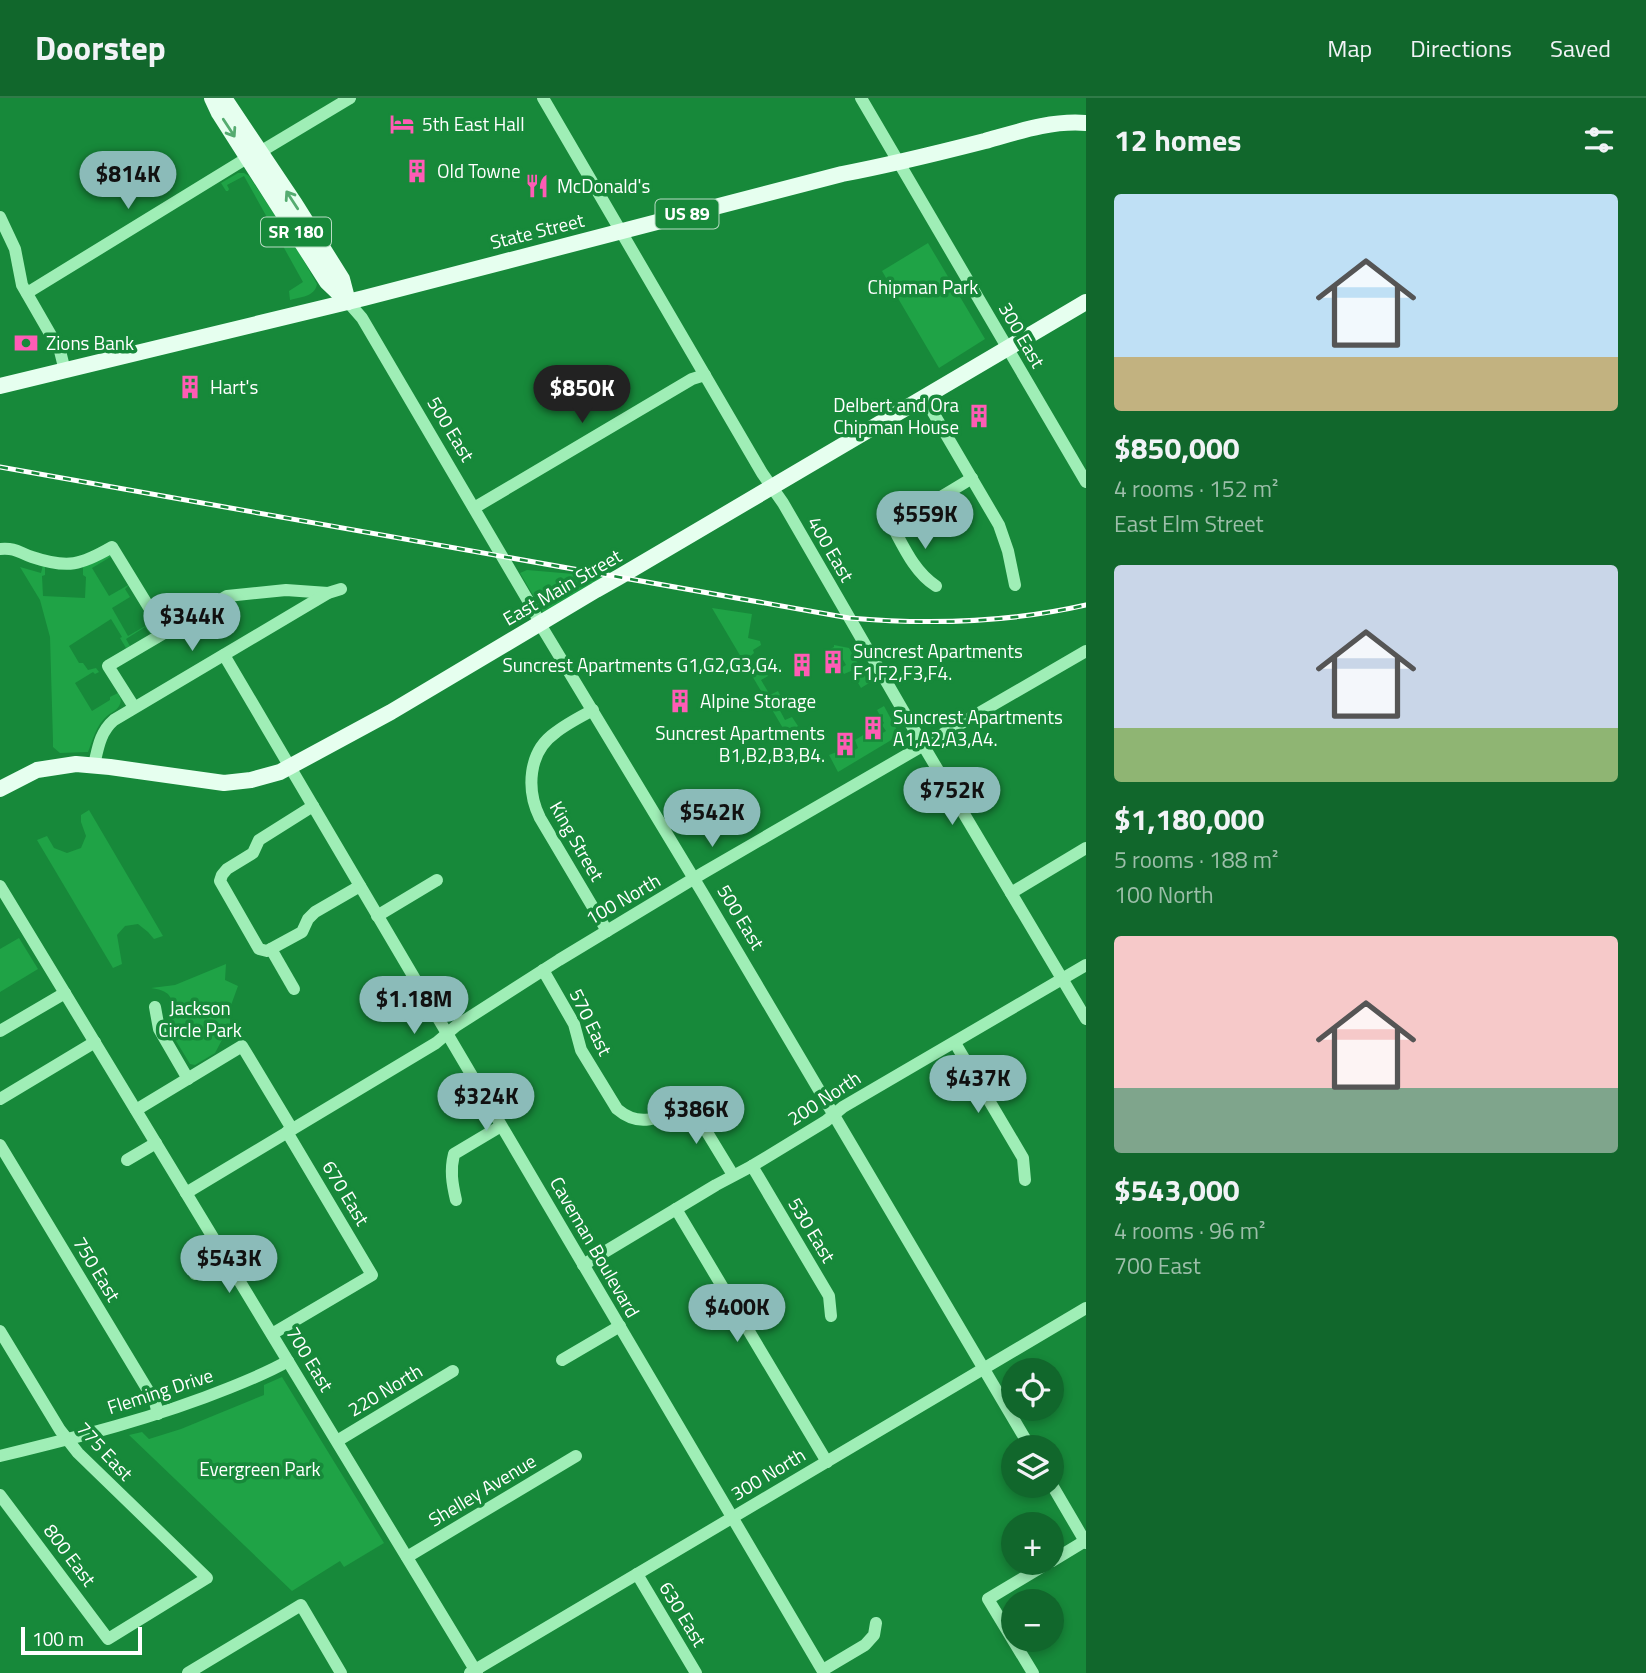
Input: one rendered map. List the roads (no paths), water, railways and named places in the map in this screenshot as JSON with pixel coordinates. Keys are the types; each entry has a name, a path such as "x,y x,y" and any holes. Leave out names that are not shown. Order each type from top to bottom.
{"main road":[{"name":"500 East","path":"212,98 219,113 254,155 342,279 348,302"},
{"name":"500 East","path":"224,98 254,155"},
{"name":"State Street","path":"0,386 348,302 831,177 1027,130 1070,122 1086,123"},
{"name":"East Main Street","path":"0,789 24,775 52,766 76,764 224,783 251,780 280,772 391,712 1086,302"}],"street":[{"path":"27,293 350,98"},
{"name":"400 East","path":"543,98 1086,1019"},
{"name":"300 East","path":"861,98 1086,482"},
{"path":"0,217 15,249 22,285 60,351 65,371"},
{"name":"500 East","path":"348,302 362,318 540,624 1023,1435"},
{"path":"474,508 692,379 705,375"},
{"path":"924,397 993,514 1004,537 1015,585"},
{"path":"936,586 918,571 896,533 932,502 972,478"},
{"path":"0,549 13,548 35,559 68,565 91,559 112,547 164,632"},
{"path":"94,765 107,727 121,715 334,591 286,590 227,596 164,632 108,666 134,707"},
{"name":"100 North","path":"186,1193 427,1048 542,970 1086,651"},
{"name":"Caveman Boulevard","path":"224,655 823,1672"},
{"name":"King Street","path":"593,710 553,734 545,742 536,757 531,791 540,818 607,931"},
{"path":"313,806 260,840 253,853 222,875 220,881 259,949 269,950 302,932 315,912 360,886"},
{"path":"1011,893 1086,848"},
{"path":"377,916 437,880"},
{"name":"700 East","path":"0,886 474,1672"},
{"path":"269,950 294,989"},
{"name":"200 North","path":"583,1265 752,1166 826,1121 843,1107 1086,965"},
{"name":"570 East","path":"542,970 574,1024 581,1050 611,1101 624,1115 642,1121 654,1119 688,1101 733,1175"},
{"path":"0,1031 65,993"},
{"path":"136,1110 188,1079 159,1029 155,1007"},
{"path":"0,1099 95,1042"},
{"path":"955,1043 1023,1158 1025,1180"},
{"name":"670 East","path":"188,1079 242,1046 372,1275 272,1335"},
{"path":"456,1200 451,1168 454,1154 501,1126"},
{"path":"127,1160 156,1143"},
{"name":"750 East","path":"0,1145 155,1402 158,1414"},
{"name":"530 East","path":"752,1166 829,1296 831,1316"},
{"path":"676,1209 827,1462"},
{"path":"195,1274 225,1256"},
{"name":"300 North","path":"474,1672 1086,1308"},
{"path":"562,1360 620,1326"},
{"name":"775 East","path":"0,1331 60,1430 78,1454 207,1578 108,1639"},
{"name":"Fleming Drive","path":"0,1456 158,1414 210,1396 288,1361"},
{"name":"220 North","path":"337,1441 453,1371"},
{"name":"Shelley Avenue","path":"407,1557 576,1456"},
{"name":"800 East","path":"0,1494 108,1639"},
{"path":"1060,1498 1085,1542 1064,1554"},
{"name":"630 East","path":"637,1574 696,1673"},
{"path":"1028,1575 988,1599 1033,1673"},
{"path":"188,1673 205,1669 300,1605 341,1673"},
{"path":"823,1672 865,1645 874,1635 876,1623"}],"railway":[{"path":"0,467 849,618 968,621 1027,616 1086,605"}],"place":[{"name":"5th East Hall","path":"402,124"},
{"name":"Old Towne","path":"417,171"},
{"name":"McDonald's","path":"537,186"},
{"name":"Zions Bank","path":"26,343"},
{"name":"Hart's","path":"190,387"},
{"name":"Delbert and Ora Chipman House","path":"979,416"},
{"name":"Suncrest Apartments F1,F2,F3,F4.","path":"833,662"},
{"name":"Suncrest Apartments G1,G2,G3,G4.","path":"802,665"},
{"name":"Alpine Storage","path":"680,701"},
{"name":"Suncrest Apartments A1,A2,A3,A4.","path":"873,728"},
{"name":"Suncrest Apartments B1,B2,B3,B4.","path":"845,744"}],"park label":[{"name":"Chipman Park","path":"923,287"},
{"name":"Jackson Circle Park","path":"200,1019"},
{"name":"Evergreen Park","path":"260,1469"}]}
